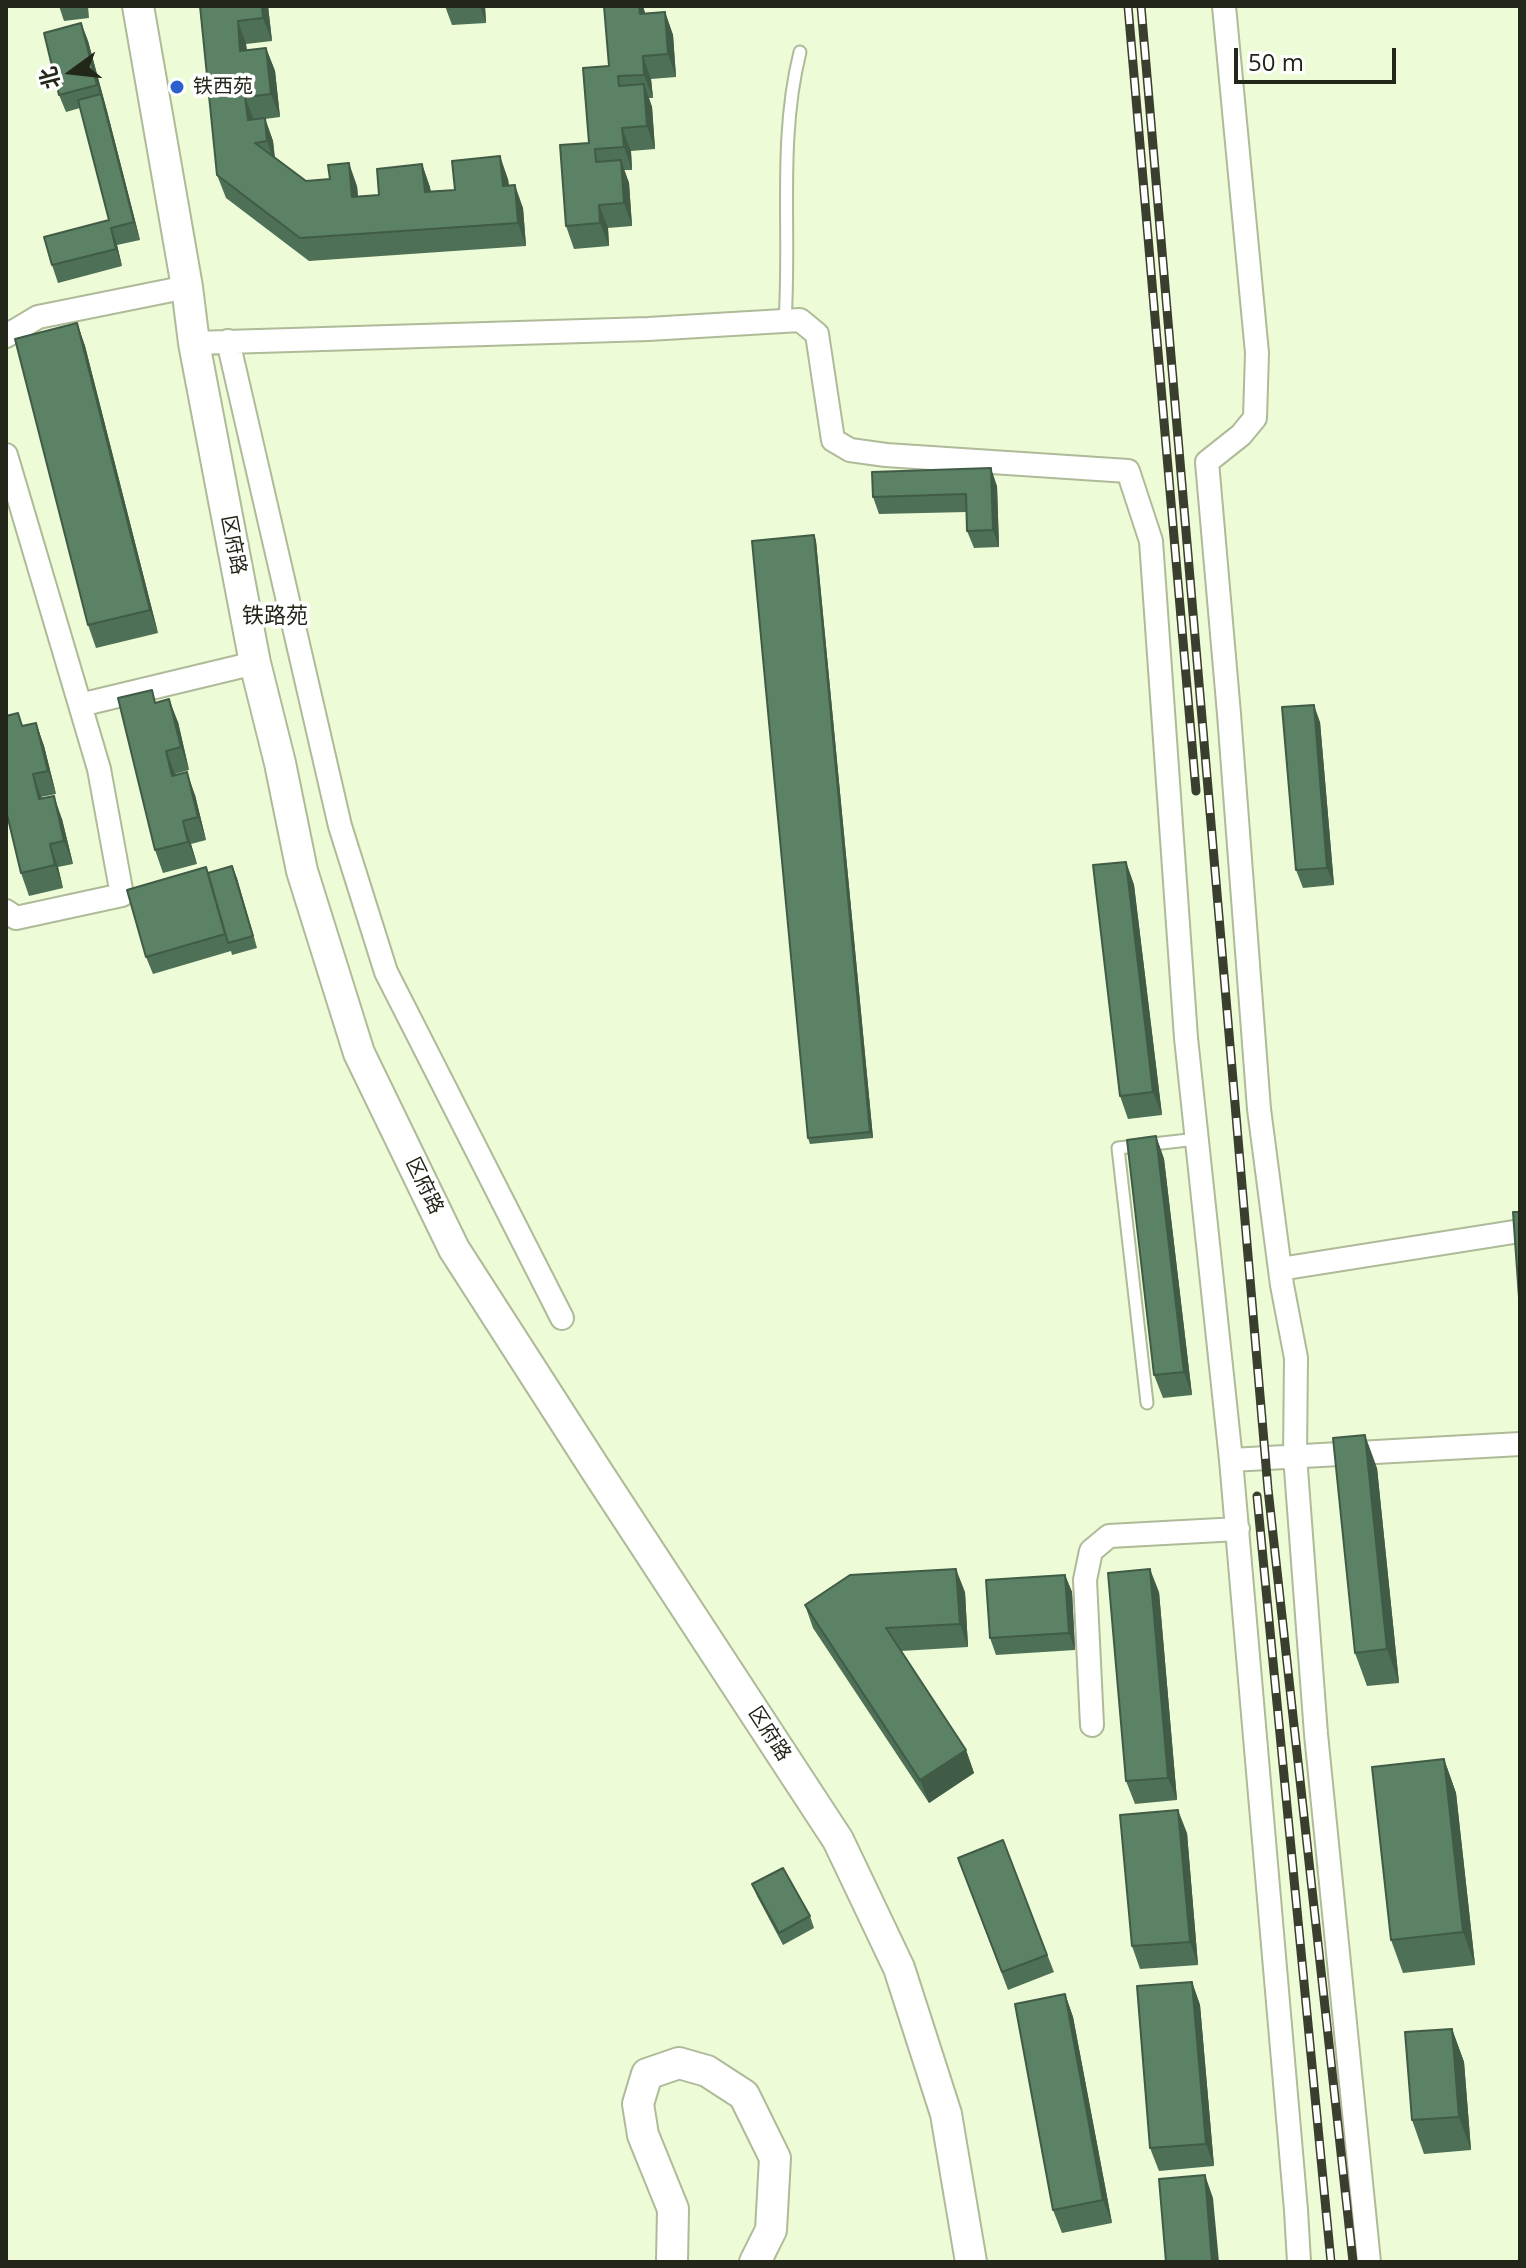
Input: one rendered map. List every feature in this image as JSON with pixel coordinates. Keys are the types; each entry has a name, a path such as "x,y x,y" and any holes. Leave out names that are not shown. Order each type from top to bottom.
{"main road":[{"name":"区府路","path":"138,6 194,343 255,663 302,871 359,1053 454,1249 838,1840 899,1968 946,2114 971,2262"},
{"path":"672,2262 673,2209 643,2135 638,2104 647,2074 679,2063 707,2071 744,2095 775,2158 771,2230 755,2262"}],"street":[{"path":"1224,6 1257,353 1256,392 1255,418 1241,435 1207,462 1259,1109 1280,1269 1296,1358 1295,1456 1317,1749 1369,2262"},
{"path":"12,327 38,317 187,287"},
{"path":"194,343 633,329 800,320 817,334 833,440 850,450 1128,471 1151,541 1186,1038 1238,1529 1299,2262"},
{"path":"228,341 340,826 386,972 562,1318"},
{"path":"6,455 99,769 122,895 16,918 6,911"},
{"path":"80,705 255,663"},
{"path":"1280,1269 1520,1231"},
{"path":"1231,1460 1520,1444"},
{"path":"1092,1725 1085,1580 1091,1551 1109,1536 1238,1529"}],"lane":[{"path":"785,321 788,281 786,164 792,84 800,52"},
{"path":"1147,1403 1118,1148 1197,1139"}],"building":[{"path":"200,6 262,6 263,18 238,21 240,51 266,48 271,94 245,97 248,120 265,118 267,141 255,143 306,181 330,179 328,165 349,163 352,197 379,195 377,169 422,164 425,192 455,190 452,161 500,156 503,186 515,185 518,223 300,238 217,175"},
{"path":"604,6 639,6 640,14 665,12 668,54 643,56 644,75 618,76 619,86 644,84 647,126 622,128 624,147 595,149 596,162 621,160 624,203 599,205 600,223 566,226 560,145 589,143 583,68 609,66"},
{"path":"81,23 97,85 59,95 44,33"},
{"path":"101,94 134,222 111,228 116,249 52,265 44,237 109,220 78,100"},
{"path":"77,323 150,610 88,625 15,339"},
{"path":"991,468 993,530 967,531 966,494 873,497 872,472"},
{"path":"814,535 870,1132 808,1138 752,541"},
{"path":"152,690 155,703 169,699 181,747 166,751 172,776 187,772 198,817 183,821 188,842 155,850 118,698"},
{"path":"1314,705 1327,868 1296,870 1282,707"},
{"path":"18,713 22,726 36,723 48,771 33,774 39,799 54,796 64,841 50,844 55,865 21,873 6,810 6,716"},
{"path":"1126,862 1153,1092 1120,1096 1093,865"},
{"path":"232,866 253,936 228,943 208,873"},
{"path":"206,867 225,934 146,957 127,890"},
{"path":"1156,1136 1184,1372 1154,1375 1127,1140"},
{"path":"1513,1212 1520,1212 1520,1312"},
{"path":"1365,1435 1387,1649 1355,1653 1333,1438"},
{"path":"956,1569 960,1624 886,1628 966,1750 920,1780 805,1605 850,1575"},
{"path":"1150,1569 1168,1778 1126,1781 1108,1573"},
{"path":"1065,1575 1069,1633 990,1638 986,1580"},
{"path":"1444,1759 1463,1932 1391,1940 1372,1767"},
{"path":"1178,1810 1190,1942 1132,1946 1120,1815"},
{"path":"1003,1840 1047,1955 1002,1972 958,1858"},
{"path":"783,1868 810,1916 779,1933 752,1884"},
{"path":"1192,1982 1206,2144 1150,2148 1137,1986"},
{"path":"1065,1994 1103,2200 1053,2210 1015,2004"},
{"path":"1452,2029 1459,2117 1412,2120 1405,2032"},
{"path":"1205,2175 1212,2262 1166,2262 1159,2179"}],"railway":[{"path":"1128,6 1196,791"},
{"path":"1141,6 1268,1489 1353,2262"},
{"path":"1257,1496 1331,2262"}],"place":[{"name":"铁西苑","path":"177,87"}],"district":[{"name":"铁路苑","path":"275,617"}]}
